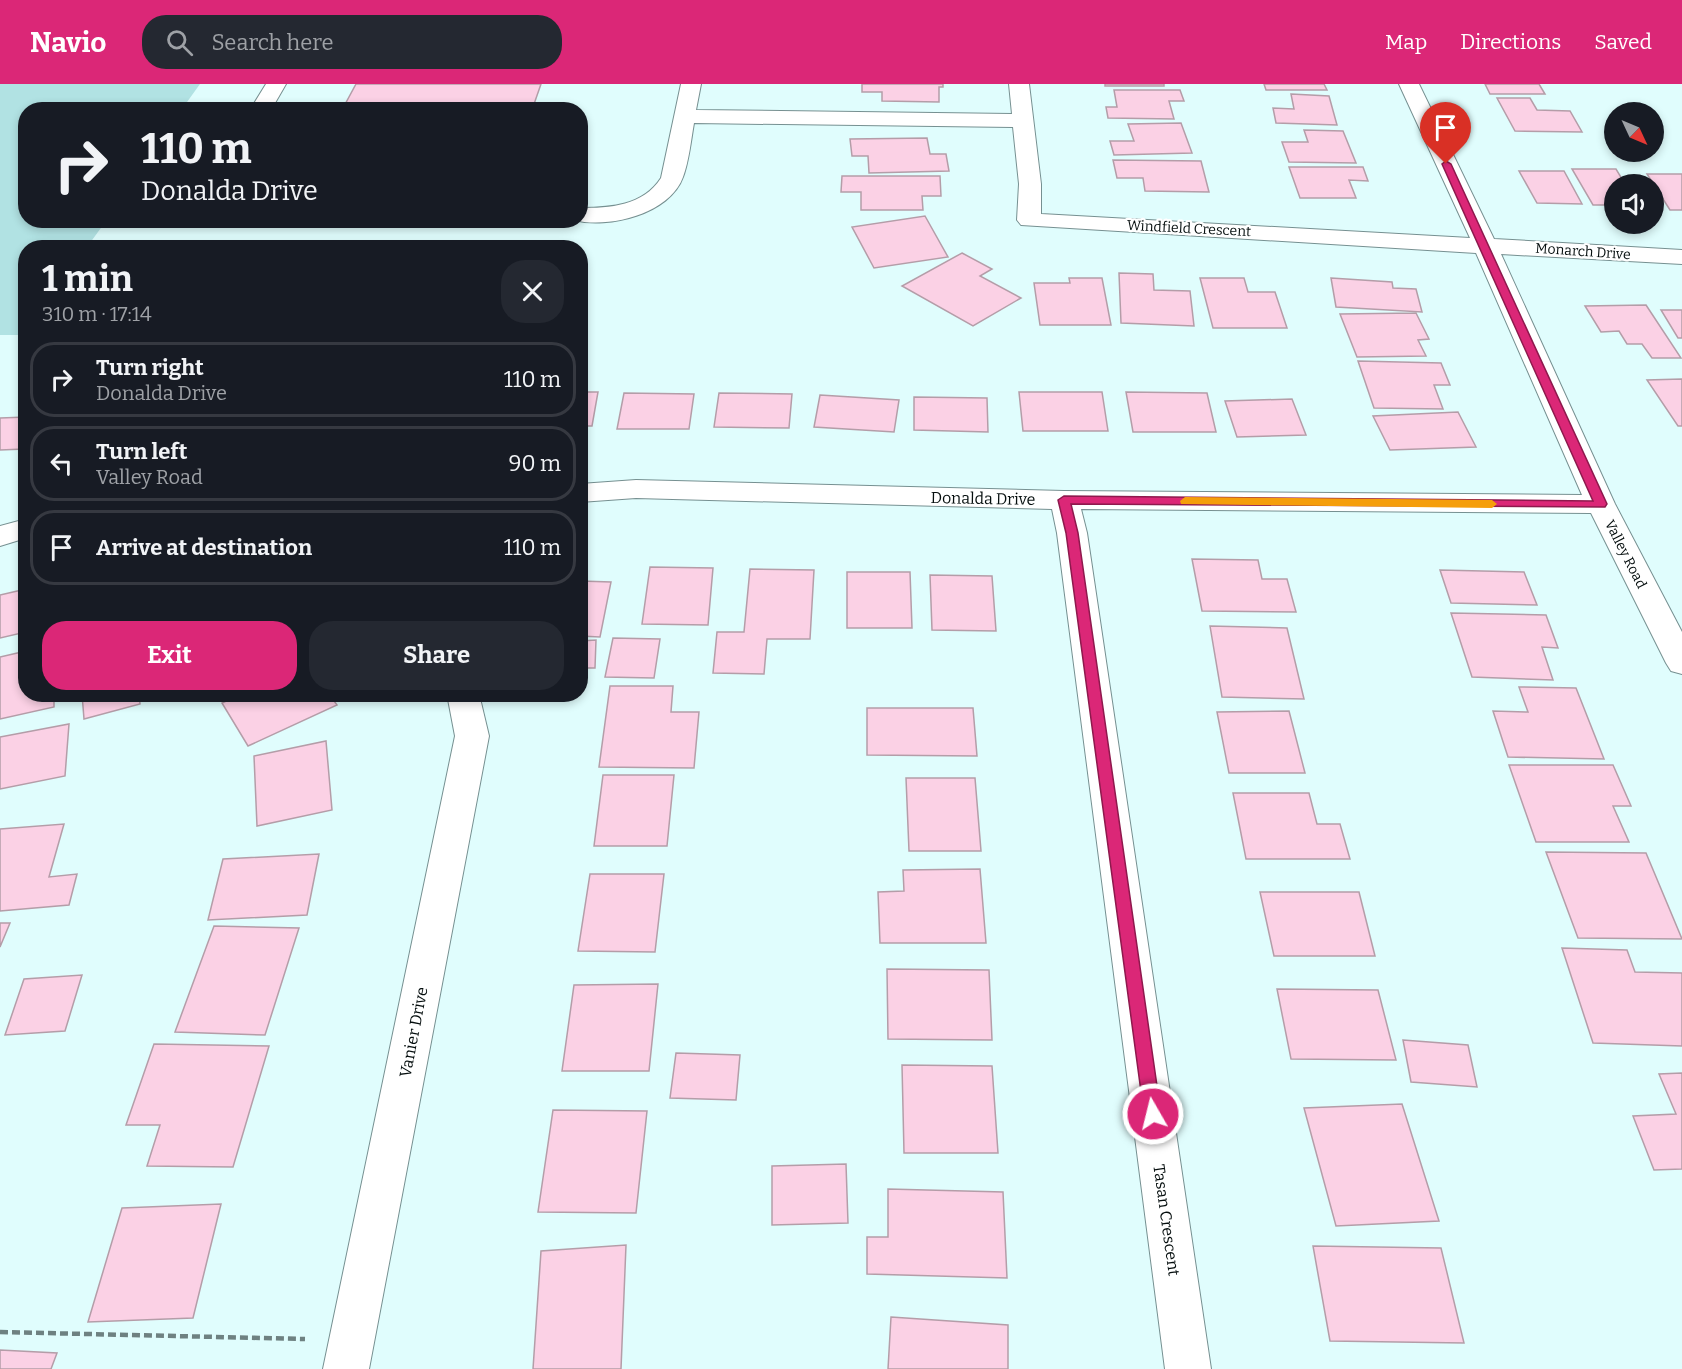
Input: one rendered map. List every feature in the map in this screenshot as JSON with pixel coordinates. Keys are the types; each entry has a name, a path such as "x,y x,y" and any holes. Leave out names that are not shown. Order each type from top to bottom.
{"street":[{"path":"265,102 276,84"},
{"path":"588,214 630,210 658,197 668,188 691,84"},
{"name":"Windfield Crescent","path":"1019,84 1030,184 1029,220 1485,245"},
{"name":"Valley Road","path":"1409,84 1485,245 1601,504 1682,663"},
{"path":"685,116 1024,121"},
{"name":"Monarch Drive","path":"1485,245 1682,257"},
{"name":"Donalda Drive","path":"588,492 636,489 1064,500 1601,504"},
{"name":"Tasan Crescent","path":"1064,500 1072,533 1188,1369"},
{"path":"0,536 18,530"},
{"name":"Vanier Drive","path":"349,1355 472,736 465,702"}],"path":[{"path":"0,1332 349,1355"}],"shaded area":[{"path":"0,84 200,84 187,102 18,102 18,228 101,228 92,240 18,240 18,335 0,335"}],"building":[{"path":"356,84 541,84 535,102 346,102"},
{"path":"862,84 943,84 943,87 939,87 939,102 882,101 882,92 862,92"},
{"path":"1105,84 1164,84 1164,86 1105,86"},
{"path":"1264,84 1324,84 1327,90 1266,90"},
{"path":"1485,84 1539,84 1545,94 1490,94"},
{"path":"1114,90 1180,90 1184,101 1169,101 1174,119 1108,118 1106,107 1117,107"},
{"path":"1291,94 1329,96 1337,125 1276,123 1273,108 1294,109"},
{"path":"1497,98 1530,98 1537,110 1570,111 1582,132 1515,131"},
{"path":"1181,123 1192,153 1114,155 1110,141 1134,141 1128,124"},
{"path":"1304,130 1343,131 1356,163 1289,162 1282,142 1308,142"},
{"path":"927,138 930,154 946,154 949,171 869,173 868,156 852,156 850,139"},
{"path":"1113,160 1201,161 1209,192 1145,191 1143,178 1117,178"},
{"path":"1289,167 1363,167 1368,181 1349,180 1356,198 1300,198"},
{"path":"1572,169 1616,169 1619,174 1604,174 1604,205 1593,205"},
{"path":"1519,171 1564,171 1582,204 1537,203"},
{"path":"1664,174 1682,174 1682,210 1670,210 1664,201"},
{"path":"842,176 940,176 941,196 922,196 923,210 861,210 861,192 841,192"},
{"path":"925,216 948,257 874,268 852,227"},
{"path":"962,253 992,269 980,276 1021,298 973,326 902,286"},
{"path":"1119,273 1153,274 1154,290 1190,291 1194,326 1121,323"},
{"path":"1069,278 1102,278 1111,325 1040,325 1034,283 1070,283"},
{"path":"1200,278 1244,278 1248,292 1275,292 1287,328 1213,328"},
{"path":"1331,278 1392,282 1393,288 1416,289 1422,312 1336,307"},
{"path":"1646,305 1681,358 1652,358 1642,344 1627,344 1619,331 1601,332 1585,306"},
{"path":"1661,310 1682,310 1682,338 1678,338"},
{"path":"1416,313 1429,339 1418,340 1426,356 1357,357 1340,314"},
{"path":"1358,361 1441,363 1450,385 1434,385 1443,409 1374,408"},
{"path":"1682,379 1682,426 1678,426 1647,380"},
{"path":"588,392 598,392 592,426 588,426"},
{"path":"1019,392 1102,392 1108,431 1023,431"},
{"path":"1126,392 1207,393 1216,432 1133,432"},
{"path":"624,393 694,394 689,429 617,429"},
{"path":"719,393 792,394 789,428 714,427"},
{"path":"820,395 899,400 894,432 814,427"},
{"path":"914,397 987,398 988,432 914,430"},
{"path":"1292,399 1306,435 1237,437 1225,401"},
{"path":"1458,412 1476,447 1390,450 1373,416"},
{"path":"18,417 18,449 0,450 0,418"},
{"path":"1192,559 1258,560 1262,579 1287,579 1296,612 1202,611"},
{"path":"650,567 713,568 708,625 642,624"},
{"path":"750,569 814,570 810,639 767,639 764,674 713,673 717,632 744,632"},
{"path":"1440,570 1524,572 1537,605 1451,603"},
{"path":"847,572 910,572 912,628 847,628"},
{"path":"930,575 992,576 996,631 932,630"},
{"path":"588,581 611,582 600,637 588,636"},
{"path":"18,591 18,634 0,638 0,595"},
{"path":"1451,613 1546,615 1558,648 1542,647 1553,680 1472,677"},
{"path":"1210,626 1287,628 1304,699 1222,697"},
{"path":"613,638 660,639 654,678 605,677"},
{"path":"588,640 596,640 595,668 588,668"},
{"path":"18,653 18,702 54,702 54,707 0,719 0,657"},
{"path":"610,686 673,686 671,712 699,712 694,768 599,767"},
{"path":"1519,687 1576,688 1604,759 1508,757 1493,711 1528,712"},
{"path":"83,702 140,702 140,704 84,719"},
{"path":"335,702 337,705 248,746 222,703"},
{"path":"867,708 973,708 977,756 867,755"},
{"path":"1289,711 1305,773 1229,773 1217,712"},
{"path":"69,724 65,776 0,789 0,737"},
{"path":"326,741 332,810 257,826 254,756"},
{"path":"1509,765 1613,765 1631,806 1613,806 1629,842 1536,842"},
{"path":"603,775 674,775 667,846 594,846"},
{"path":"906,778 975,778 981,851 909,851"},
{"path":"1233,793 1309,793 1317,824 1340,824 1350,859 1246,859"},
{"path":"64,824 49,877 77,874 69,905 0,911 0,829"},
{"path":"1546,852 1646,853 1682,939 1578,938"},
{"path":"319,854 307,915 208,920 223,859"},
{"path":"980,869 986,943 880,943 878,892 904,891 903,870"},
{"path":"590,874 664,874 655,952 578,951"},
{"path":"1260,892 1359,892 1375,956 1274,956"},
{"path":"0,923 10,923 0,947"},
{"path":"214,926 299,928 265,1035 175,1032"},
{"path":"1562,948 1627,950 1635,972 1682,973 1682,1046 1593,1043"},
{"path":"887,969 989,970 992,1040 888,1039"},
{"path":"82,975 65,1031 5,1035 24,979"},
{"path":"658,984 649,1071 562,1071 574,985"},
{"path":"1277,989 1378,990 1396,1060 1291,1059"},
{"path":"1403,1040 1468,1045 1477,1087 1411,1082"},
{"path":"154,1044 269,1046 233,1167 147,1166 160,1125 126,1125"},
{"path":"676,1053 740,1055 736,1100 670,1098"},
{"path":"902,1065 992,1066 998,1153 904,1153"},
{"path":"1682,1073 1682,1169 1654,1170 1633,1116 1676,1114 1659,1074"},
{"path":"1402,1104 1439,1221 1336,1226 1304,1108"},
{"path":"553,1110 647,1111 636,1213 538,1212"},
{"path":"846,1164 848,1223 772,1225 772,1166"},
{"path":"888,1189 1003,1192 1007,1278 867,1274 867,1237 888,1237"},
{"path":"221,1204 193,1318 88,1322 122,1208"},
{"path":"626,1245 621,1369 533,1369 541,1251"},
{"path":"1313,1246 1441,1248 1464,1343 1330,1341"},
{"path":"891,1317 1008,1325 1008,1369 888,1369"},
{"path":"0,1350 57,1353 51,1369 0,1369"}],"slow traffic":[{"path":"1185,501 1492,504"}],"route":[{"path":"1153,1114 1072,533 1064,500 1601,504 1485,245 1446,164"}]}
